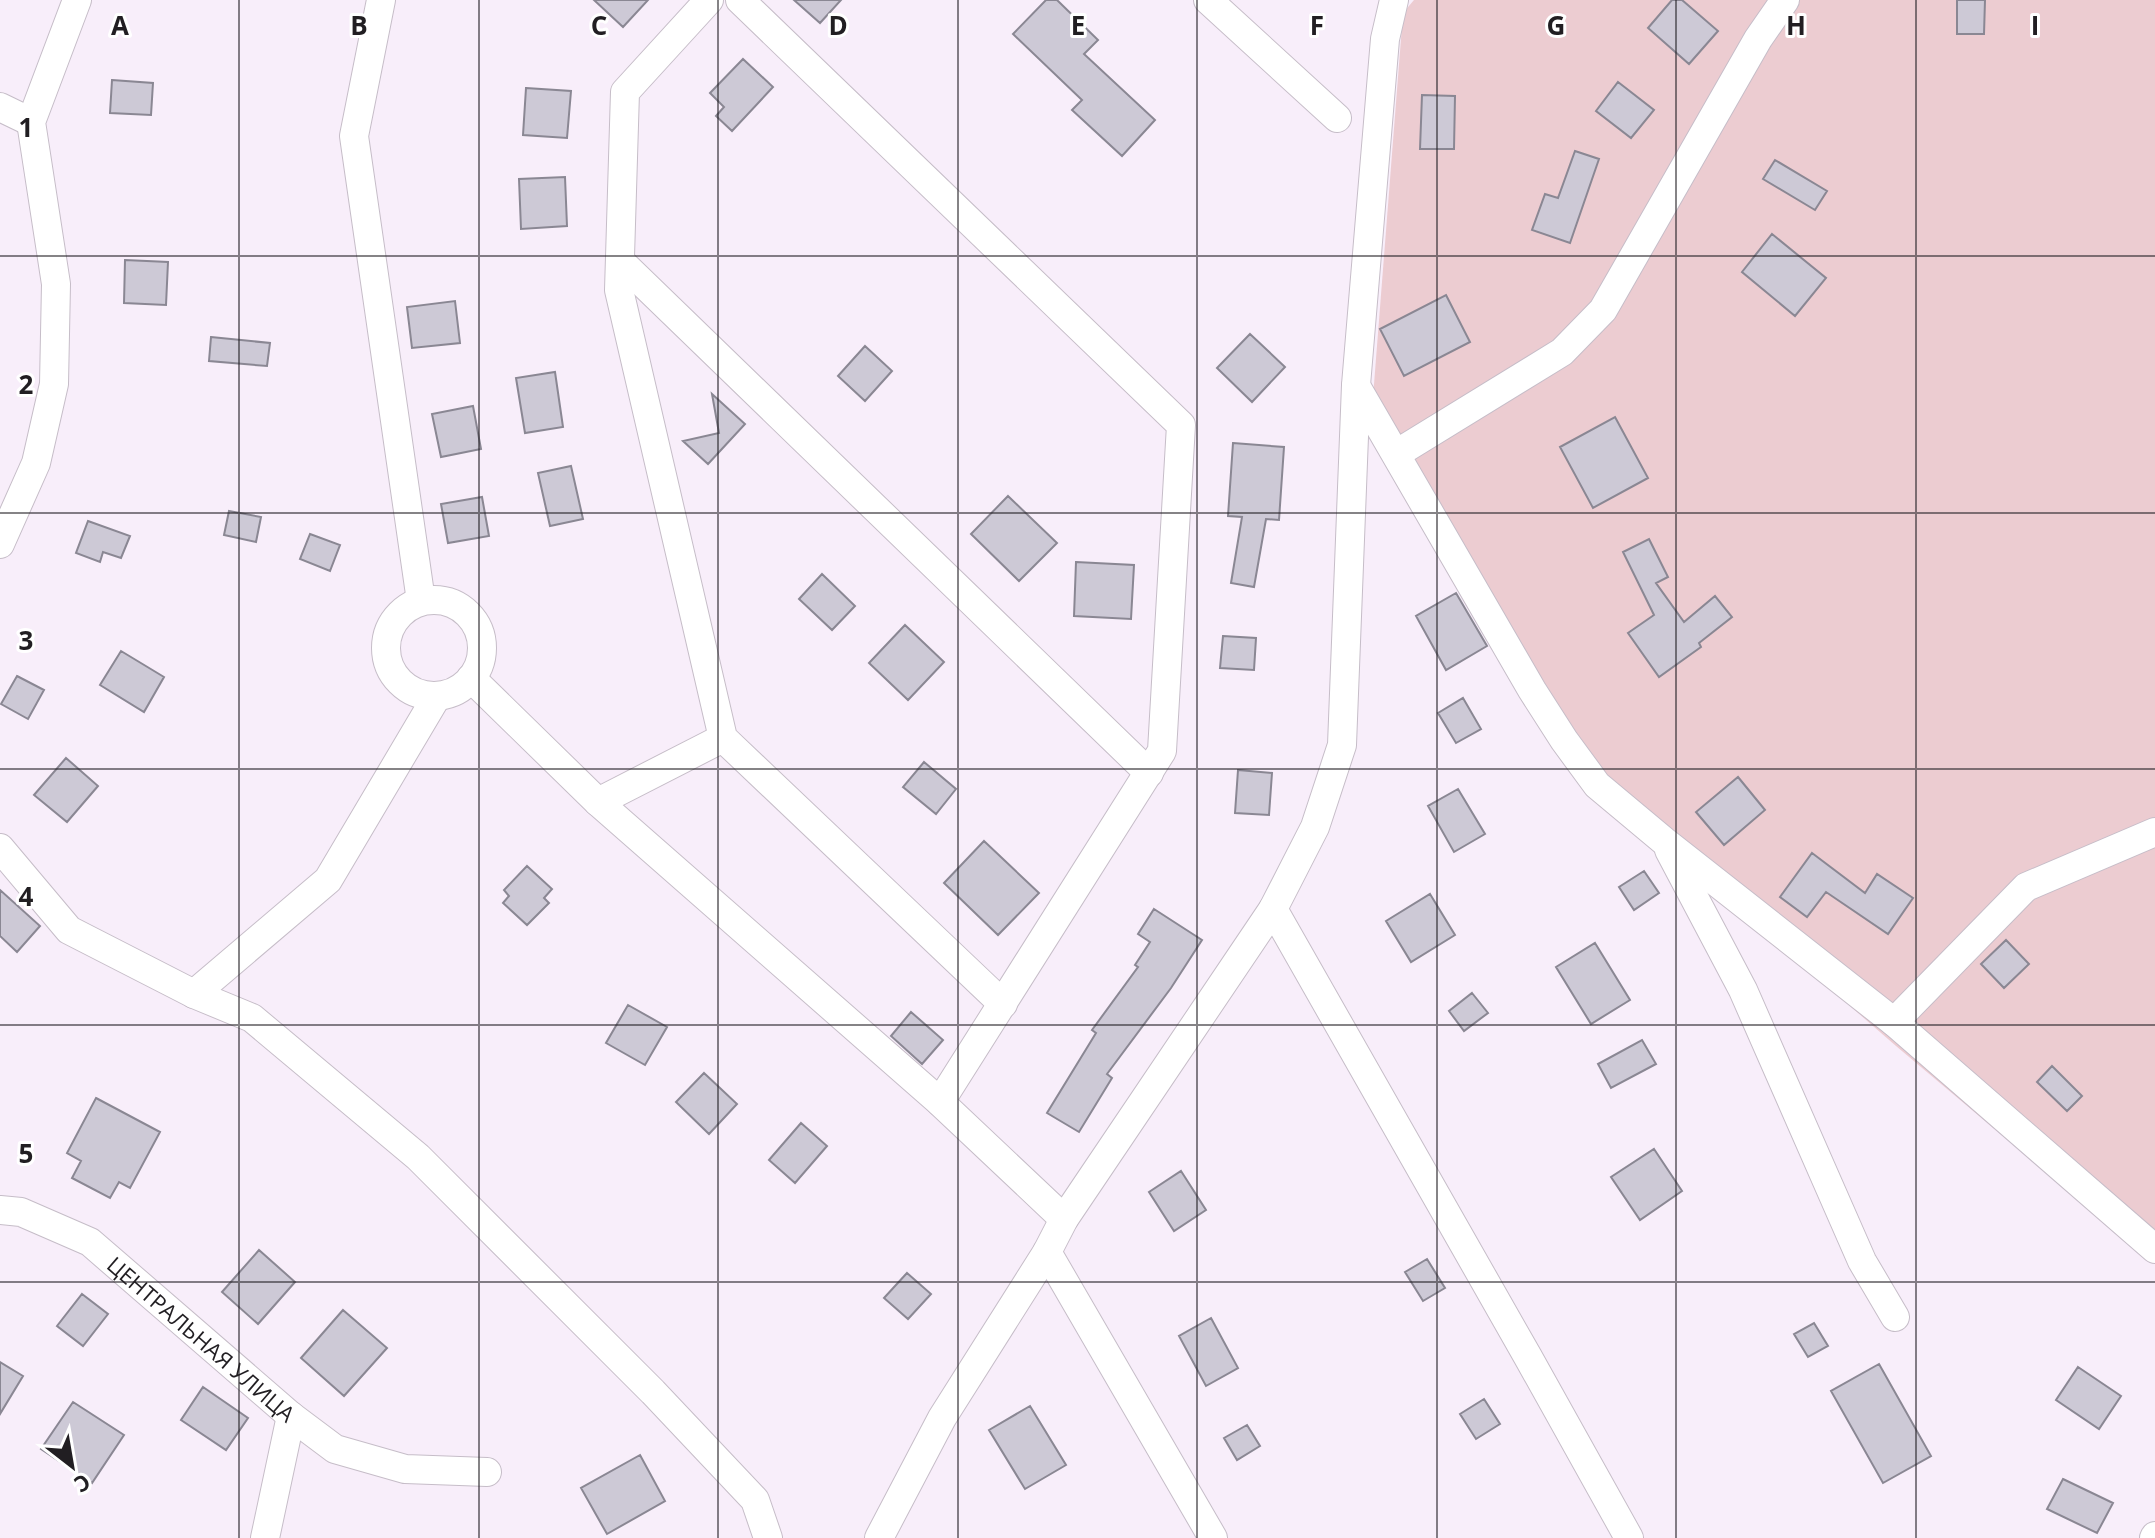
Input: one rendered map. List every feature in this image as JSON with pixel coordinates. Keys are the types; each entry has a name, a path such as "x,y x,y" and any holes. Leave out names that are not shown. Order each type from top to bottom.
{"street":[{"path":"0,544 36,463 54,384 56,284 31,122 77,0"},
{"path":"381,0 354,136 421,601"},
{"path":"709,0 625,92 619,290 723,738 1003,1004"},
{"path":"740,0 1181,425 1162,751 940,1102"},
{"path":"1208,0 1337,118"},
{"path":"879,1538 942,1418 1047,1252 1064,1219 1273,909 1315,827 1342,745 1356,385 1385,39 1394,0"},
{"path":"1396,454 1562,352 1603,310 1758,39 1785,0"},
{"path":"0,107 31,122"},
{"path":"620,261 1149,773"},
{"path":"1356,385 1532,690 1597,785 1894,1022 2155,1249"},
{"path":"436,599 464,610 480,635 482,651 479,665 471,678 461,687 437,696 407,688 388,663 388,632 396,618 421,601 436,599"},
{"path":"471,678 598,802 940,1102 1064,1219"},
{"path":"194,994 328,880 437,696"},
{"path":"598,802 723,738"},
{"path":"1894,1022 2026,887 2155,832"},
{"path":"1664,841 1743,990 1862,1261 1895,1317"},
{"path":"0,848 69,930 194,994 252,1018 418,1157 653,1392 755,1500 768,1538"},
{"path":"1273,909 1629,1538"},
{"name":"ЦЕНТРАЛЬНАЯ УЛИЦА","path":"0,1210 21,1212 90,1242 291,1416 265,1538"},
{"path":"1047,1252 1213,1538"},
{"path":"291,1416 335,1449 405,1469 487,1472"}],"shaded area":[{"path":"1414,0 2155,0 2155,1264 1896,1046 1603,791 1373,397 1403,13"}],"building":[{"path":"594,0 648,0 623,27"},
{"path":"794,0 841,0 820,23"},
{"path":"1046,0 1057,0 1098,40 1084,54 1155,120 1122,156 1072,110 1082,100 1013,34"},
{"path":"1672,0 1682,0 1718,31 1689,64 1648,28"},
{"path":"1957,0 1985,0 1984,34 1957,34"},
{"path":"743,59 773,87 732,131 716,116 724,107 710,93"},
{"path":"112,80 153,83 151,115 110,113"},
{"path":"1618,82 1654,110 1631,138 1596,111"},
{"path":"526,88 571,91 567,138 523,135"},
{"path":"1422,95 1455,96 1454,149 1420,149"},
{"path":"1575,151 1599,159 1570,243 1532,230 1545,194 1558,198"},
{"path":"1775,160 1827,191 1815,210 1763,179"},
{"path":"565,177 567,226 521,229 519,179"},
{"path":"1772,234 1826,278 1795,316 1742,272"},
{"path":"125,260 168,262 166,305 124,303"},
{"path":"1446,295 1470,342 1404,376 1380,329"},
{"path":"455,301 460,343 412,348 407,307"},
{"path":"1250,334 1285,367 1252,402 1217,368"},
{"path":"211,337 270,343 267,366 209,361"},
{"path":"865,346 892,371 865,401 838,376"},
{"path":"555,372 563,427 525,433 516,378"},
{"path":"712,394 745,424 708,464 683,441 719,433"},
{"path":"473,406 481,449 441,457 432,414"},
{"path":"1615,417 1648,478 1593,508 1560,447"},
{"path":"1233,443 1284,447 1279,520 1266,519 1254,587 1231,583 1242,517 1228,516"},
{"path":"571,466 583,519 550,526 538,473"},
{"path":"1008,496 1057,543 1019,581 971,534"},
{"path":"482,497 489,536 448,543 441,504"},
{"path":"229,511 261,517 256,542 224,535"},
{"path":"88,521 130,536 121,558 103,552 100,562 76,553"},
{"path":"310,534 340,545 330,571 300,559"},
{"path":"1649,539 1668,577 1656,583 1684,622 1715,596 1732,617 1699,643 1701,647 1659,677 1628,633 1654,615 1623,552"},
{"path":"1076,562 1134,565 1131,619 1074,616"},
{"path":"822,574 855,606 832,630 799,599"},
{"path":"1456,593 1487,646 1446,670 1416,616"},
{"path":"905,625 944,662 908,700 869,663"},
{"path":"1223,636 1256,638 1254,670 1220,668"},
{"path":"121,651 164,677 144,712 100,685"},
{"path":"17,676 44,690 28,719 1,704"},
{"path":"1463,698 1481,729 1456,743 1438,713"},
{"path":"66,758 98,786 67,822 34,795"},
{"path":"924,762 956,789 936,814 903,787"},
{"path":"1238,770 1272,773 1269,815 1235,813"},
{"path":"1738,777 1765,810 1724,845 1696,812"},
{"path":"1458,789 1485,834 1454,852 1428,806"},
{"path":"984,841 1039,893 998,935 944,883"},
{"path":"1812,853 1865,893 1877,874 1913,898 1888,934 1826,892 1807,917 1780,897"},
{"path":"527,866 552,889 544,898 549,903 527,925 503,903 509,896 504,890"},
{"path":"1644,871 1659,893 1634,910 1619,887"},
{"path":"0,890 40,926 17,952 0,936"},
{"path":"1430,894 1455,935 1411,962 1386,921"},
{"path":"1154,909 1202,940 1171,988 1107,1074 1112,1078 1079,1132 1047,1113 1096,1033 1092,1030 1138,967 1135,965 1150,942 1138,934"},
{"path":"2006,940 2029,964 2004,988 1981,964"},
{"path":"1595,943 1630,1000 1591,1024 1556,967"},
{"path":"1472,993 1488,1013 1464,1031 1449,1011"},
{"path":"628,1005 667,1027 645,1065 606,1043"},
{"path":"911,1012 943,1040 922,1064 891,1036"},
{"path":"1642,1040 1656,1064 1611,1088 1598,1064"},
{"path":"2052,1066 2082,1096 2067,1111 2037,1082"},
{"path":"704,1073 737,1104 709,1134 676,1102"},
{"path":"96,1098 160,1132 130,1188 119,1182 110,1198 72,1178 81,1161 67,1153"},
{"path":"801,1123 827,1146 795,1183 769,1160"},
{"path":"1654,1149 1682,1191 1640,1220 1611,1177"},
{"path":"1181,1171 1206,1210 1174,1231 1149,1192"},
{"path":"259,1250 295,1282 258,1324 222,1292"},
{"path":"1427,1259 1445,1288 1423,1301 1405,1272"},
{"path":"907,1273 931,1294 908,1319 884,1298"},
{"path":"82,1294 108,1314 83,1346 57,1326"},
{"path":"343,1310 387,1348 344,1396 301,1358"},
{"path":"1211,1318 1238,1368 1206,1386 1179,1336"},
{"path":"1814,1323 1828,1346 1808,1357 1794,1334"},
{"path":"0,1362 23,1376 0,1414"},
{"path":"1879,1364 1931,1456 1883,1483 1831,1391"},
{"path":"2078,1367 2121,1396 2099,1429 2056,1400"},
{"path":"203,1387 248,1418 226,1450 181,1420"},
{"path":"1484,1399 1500,1424 1476,1439 1460,1414"},
{"path":"73,1402 124,1435 92,1483 41,1449"},
{"path":"1030,1406 1066,1465 1025,1489 989,1430"},
{"path":"1247,1425 1260,1446 1237,1460 1224,1438"},
{"path":"640,1455 665,1501 607,1534 581,1488"},
{"path":"2063,1479 2113,1503 2097,1533 2047,1509"}]}
